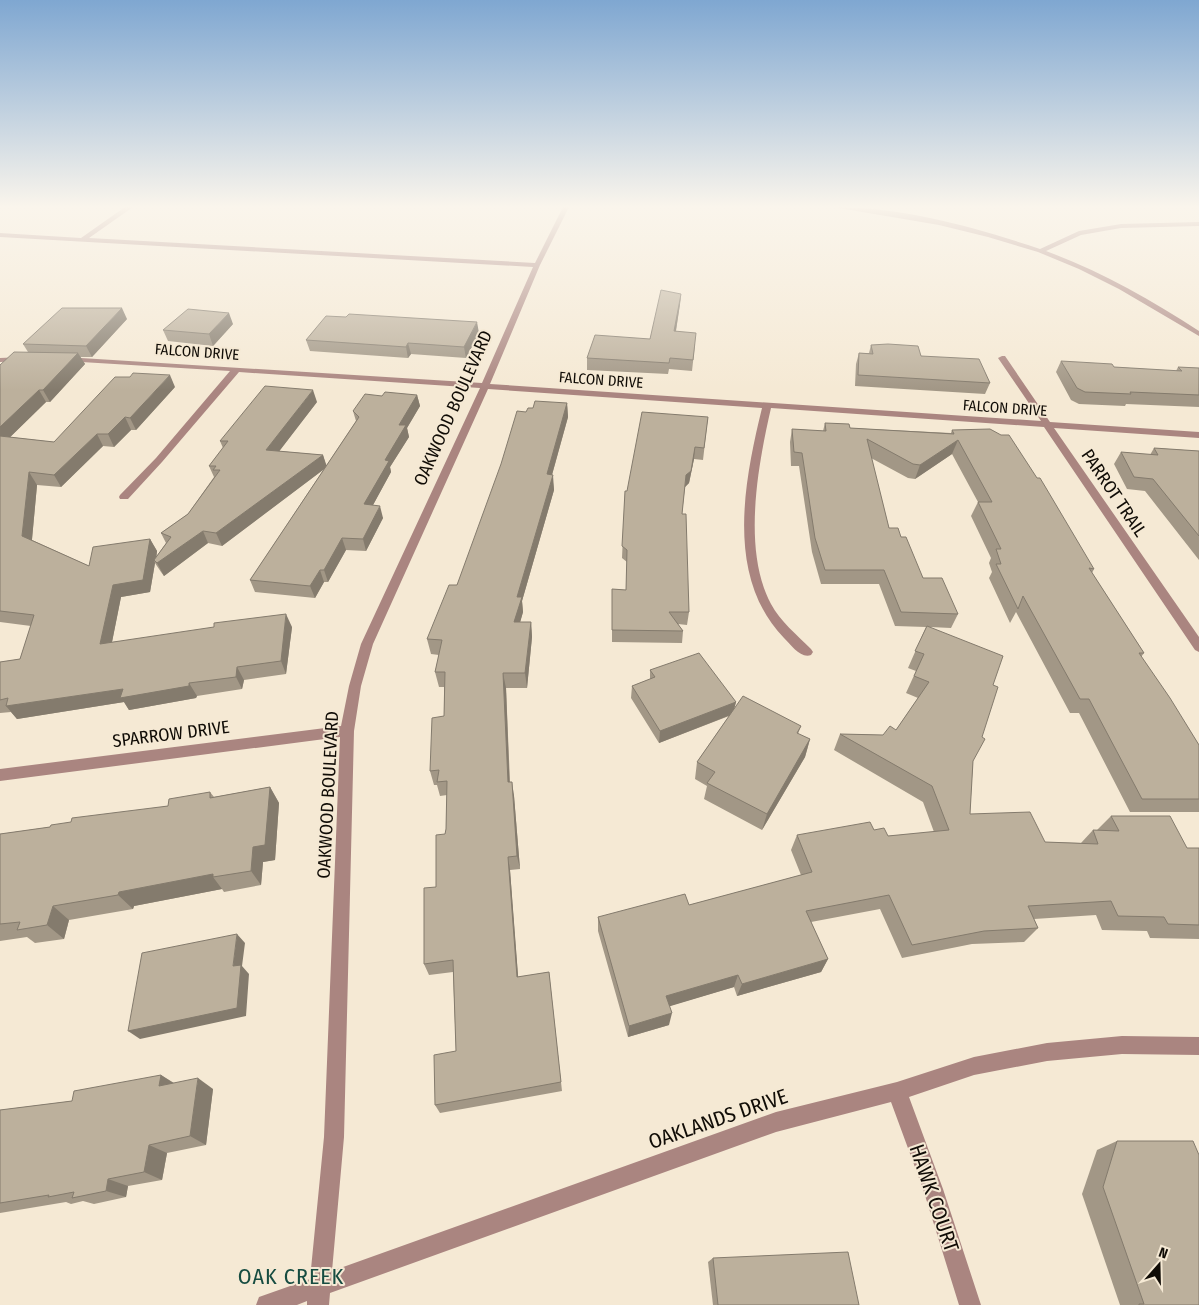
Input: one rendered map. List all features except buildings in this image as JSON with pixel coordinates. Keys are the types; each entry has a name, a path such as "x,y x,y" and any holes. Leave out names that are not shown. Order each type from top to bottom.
{"street":[{"name":"OAKWOOD BOULEVARD","path":"318,1305 334,1137 347,731 355,686 367,644 486,386 536,268"},
{"path":"1080,268 1159,308 1199,334"},
{"name":"PARROT TRAIL","path":"1002,358 1199,647"},
{"path":"0,360 29,359"},
{"name":"FALCON DRIVE","path":"53,359 131,362 1199,434"},
{"path":"124,497 159,460 237,369"},
{"path":"767,405 759,436 751,496 751,564 764,602 781,627 807,652"},
{"name":"SPARROW DRIVE","path":"0,775 347,731"},
{"name":"OAKLANDS DRIVE","path":"267,1305 776,1122 896,1091 974,1066 1047,1052 1122,1045 1199,1046"},
{"name":"HAWK COURT","path":"896,1091 933,1189 970,1305"}],"district":[{"name":"OAK CREEK","path":"291,1276"}]}
